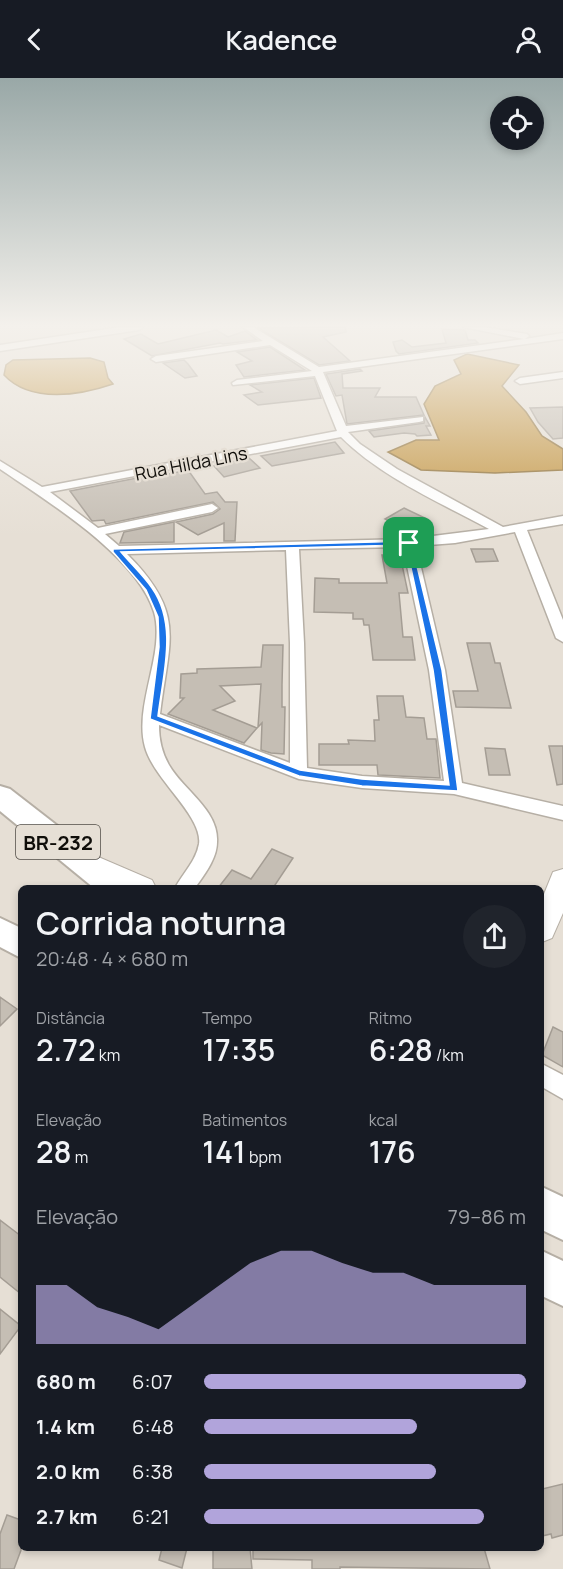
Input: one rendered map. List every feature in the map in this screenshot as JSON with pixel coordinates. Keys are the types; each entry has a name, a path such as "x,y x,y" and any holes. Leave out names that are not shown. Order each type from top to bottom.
{"highway":[{"name":"BR-232","path":"0,796 111,885"},
{"path":"0,931 18,942"},
{"path":"544,1208 563,1220"},
{"path":"544,1273 563,1285"}],"main road":[{"path":"75,855 136,885"},
{"path":"544,925 563,880"}],"street":[{"path":"329,397 343,431 356,446 393,471 499,530"},
{"name":"Rua Hilda Lins","path":"39,491 343,431 419,419"},
{"path":"0,464 96,532 149,589 162,617 163,647 153,717 153,748 169,776 196,809 208,834 209,845 205,857 187,885"},
{"path":"96,532 212,508"},
{"path":"115,550 409,543 455,538 563,520"},
{"path":"519,526 563,638"},
{"path":"409,543 438,670 454,789"},
{"path":"292,545 297,643 299,773"},
{"path":"153,717 299,773 362,782 454,789 563,813"},
{"path":"544,1076 563,1088"}],"shaded area":[{"path":"429,397 512,397 526,412 542,436 563,449 563,470 495,473 421,470 388,452 416,440 439,440 424,404"}],"building":[{"path":"246,397 321,398 258,405"},
{"path":"342,397 416,397 424,415 347,424"},
{"path":"563,407 563,438 553,439 538,422 530,408"},
{"path":"425,417 430,426 426,426 431,435 417,436 404,433 374,437 369,431 424,423"},
{"path":"335,442 344,453 272,466 261,456"},
{"path":"249,458 260,468 224,477 214,466"},
{"path":"188,470 205,494 217,492 225,502 237,502 235,541 224,541 224,523 198,535 176,522 213,514 220,509 213,502 106,524 104,520 92,521 70,491 168,472 169,474"},
{"path":"404,508 425,518 406,529 385,519"},
{"path":"174,522 174,542 120,543 124,532"},
{"path":"471,549 493,549 498,561 476,562"},
{"path":"382,555 400,555 408,593 399,593 403,637 412,637 415,660 373,660 369,625 364,625 363,619 353,619 353,613 314,612 315,578 339,579 339,583 387,583"},
{"path":"467,643 490,643 495,663 500,663 511,708 456,707 453,691 478,691"},
{"path":"263,645 283,645 284,754 261,750 262,723 258,727 261,684 220,686 235,701 213,710 257,728 244,743 168,714 184,698 180,698 181,674 197,673 197,669 261,667"},
{"path":"377,696 403,696 406,717 424,718 427,739 436,739 440,778 378,775 377,765 319,765 319,744 349,744 348,740 375,741 374,720 379,720"},
{"path":"549,746 563,746 563,784 557,785"},
{"path":"485,748 505,749 510,775 489,775"},
{"path":"272,849 293,858 275,885 220,885 232,870 251,879"},
{"path":"0,997 17,1009 0,1026"},
{"path":"553,1027 563,1032 563,1067 544,1056 544,1050"},
{"path":"0,1220 18,1234 18,1292 0,1277"},
{"path":"0,1309 18,1324 18,1330 0,1354"},
{"path":"563,1484 563,1535 552,1538 551,1534 544,1536 544,1489"},
{"path":"7,1515 18,1519 18,1551 21,1551 14,1569 0,1569 0,1534"},
{"path":"161,1551 186,1551 182,1568 159,1560"},
{"path":"213,1551 250,1551 252,1569 213,1569"},
{"path":"253,1551 485,1551 490,1569 340,1567 340,1569 312,1569 312,1560 253,1559"}],"route":[{"path":"409,543 438,670 454,789 362,782 299,773 153,717 163,647 161,610 149,589 115,550 409,543"}]}
